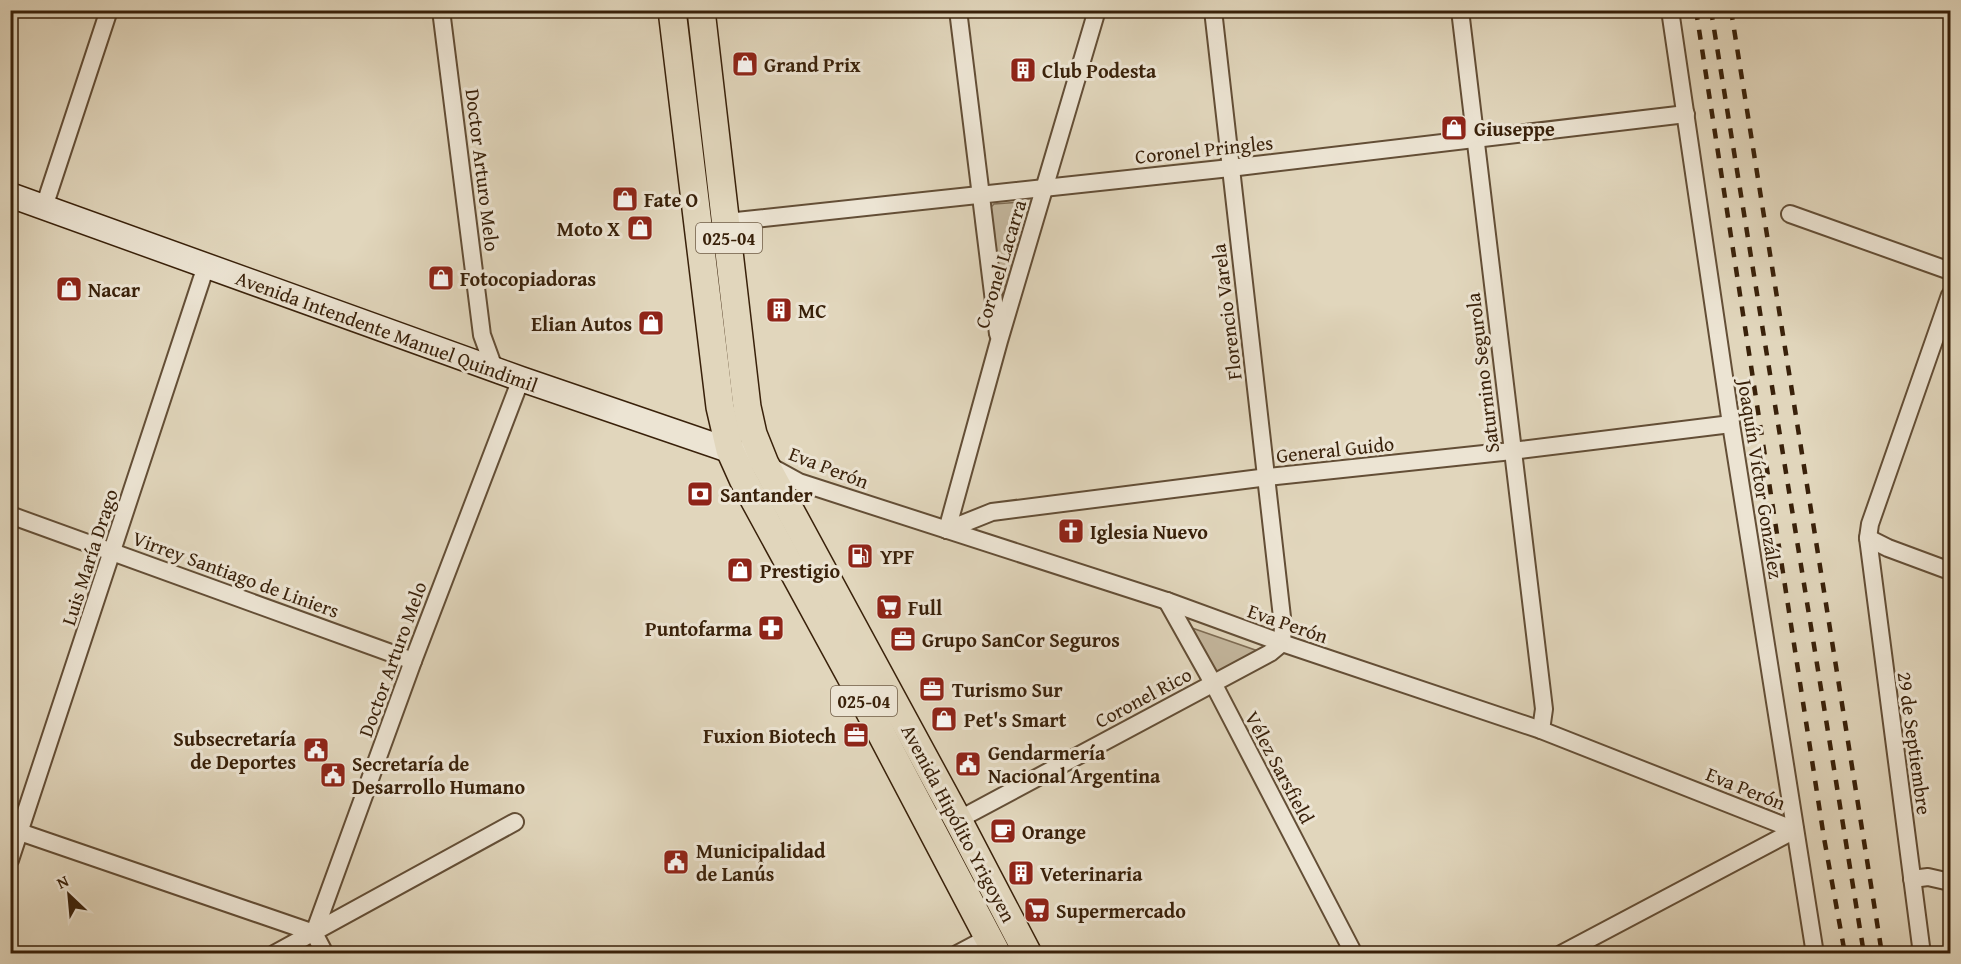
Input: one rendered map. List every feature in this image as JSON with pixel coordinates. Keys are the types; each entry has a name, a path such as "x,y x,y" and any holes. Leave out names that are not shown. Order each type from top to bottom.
{"main road":[{"name":"Avenida Hipólito Yrigoyen","path":"672,10 720,407 730,450 743,479 993,945"},
{"name":"Avenida Hipólito Yrigoyen","path":"702,10 747,407 753,434 765,464 1029,954"}],"street":[{"path":"44,207 110,10"},
{"name":"Doctor Arturo Melo","path":"441,10 483,335 494,368"},
{"path":"958,10 999,340"},
{"name":"Coronel Lacarra","path":"947,530 999,340 1097,10"},
{"name":"Florencio Varela","path":"1213,10 1268,477 1283,626 1282,643"},
{"name":"Saturnino Segurola","path":"1460,10 1544,709 1541,730"},
{"name":"Joaquín Víctor González","path":"1670,10 1731,424 1815,954"},
{"name":"Coronel Pringles","path":"727,222 1230,168 1686,114"},
{"name":"Avenida Intendente Manuel Quindimil","path":"10,195 520,379 765,464"},
{"path":"1790,214 1950,271"},
{"name":"Luis María Drago","path":"10,860 15,830 113,552 206,266"},
{"path":"1950,295 1870,524 1868,538 1888,548 1950,571"},
{"name":"Doctor Arturo Melo","path":"314,933 412,661 520,379"},
{"name":"General Guido","path":"947,530 992,512 1268,477 1512,451 1731,424"},
{"name":"Eva Perón","path":"765,464 800,482 1167,601 1282,643 1541,730 1795,830"},
{"name":"Virrey Santiago de Liniers","path":"10,515 412,661"},
{"name":"29 de Septiembre","path":"1868,538 1922,954"},
{"name":"Vélez Sarsfield","path":"1167,601 1213,683 1354,954"},
{"name":"Coronel Rico","path":"958,820 1270,653 1282,643"},
{"path":"274,954 515,822"},
{"path":"15,830 314,933 325,954"},
{"path":"1561,954 1795,830"},
{"path":"1912,879 1928,877 1950,882"},
{"path":"957,954 993,945"}],"shaded area":[{"path":"1023,202 1030,208 1009,283 1003,287 996,283 987,211 994,204"},
{"path":"1192,628 1258,651 1215,673"}],"railway":[{"path":"1696,10 1824,838 1845,954"},
{"path":"1711,10 1864,954"},
{"path":"1731,10 1882,954"}],"place":[{"name":"Grand Prix","path":"745,64"},
{"name":"Club Podesta","path":"1023,70"},
{"name":"Giuseppe","path":"1454,128"},
{"name":"Fate O","path":"625,199"},
{"name":"Moto X","path":"640,228"},
{"name":"Fotocopiadoras","path":"441,278"},
{"name":"Nacar","path":"69,289"},
{"name":"MC","path":"779,310"},
{"name":"Elian Autos","path":"651,323"},
{"name":"Santander","path":"700,494"},
{"name":"Iglesia Nuevo","path":"1071,531"},
{"name":"YPF","path":"860,556"},
{"name":"Prestigio","path":"740,570"},
{"name":"Full","path":"889,607"},
{"name":"Puntofarma","path":"771,628"},
{"name":"Grupo SanCor Seguros","path":"903,639"},
{"name":"Turismo Sur","path":"932,689"},
{"name":"Pet's Smart","path":"944,719"},
{"name":"Fuxion Biotech","path":"856,735"},
{"name":"Subsecretaría de Deportes","path":"316,750"},
{"name":"Gendarmería Nacional Argentina","path":"968,764"},
{"name":"Secretaría de Desarrollo Humano","path":"333,775"},
{"name":"Orange","path":"1003,831"},
{"name":"Municipalidad de Lanús","path":"676,862"},
{"name":"Veterinaria","path":"1021,873"},
{"name":"Supermercado","path":"1037,910"}]}
